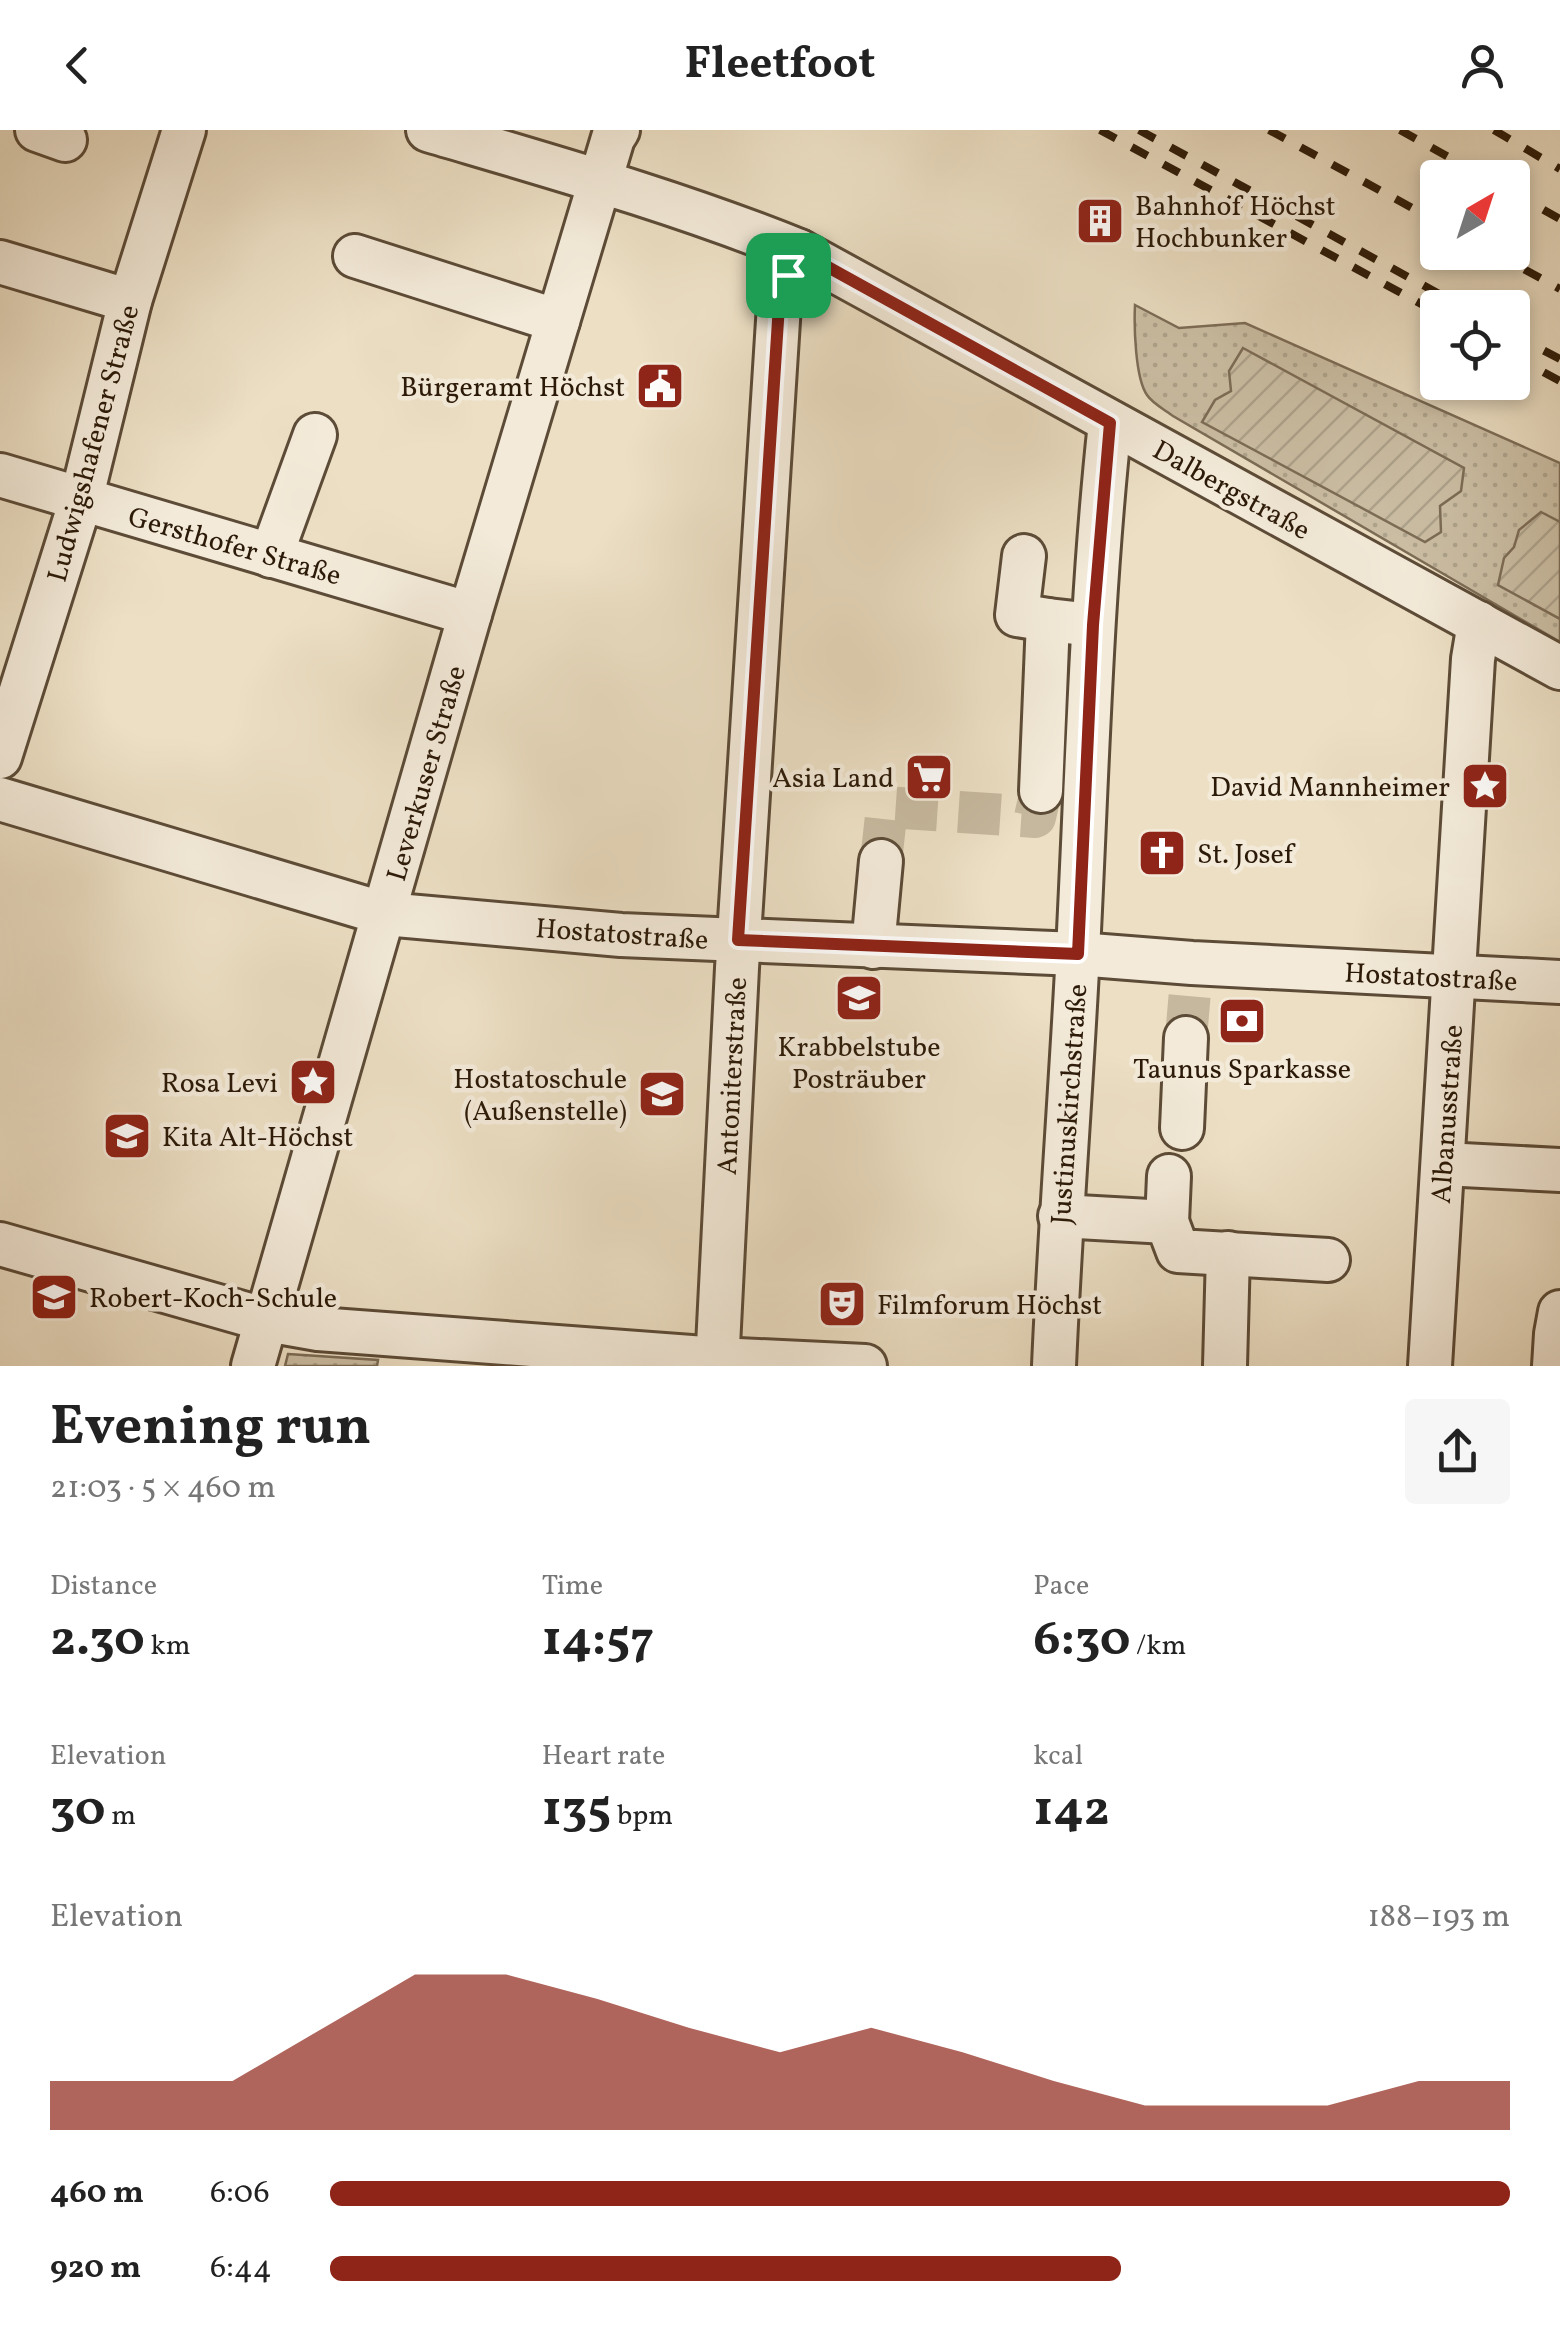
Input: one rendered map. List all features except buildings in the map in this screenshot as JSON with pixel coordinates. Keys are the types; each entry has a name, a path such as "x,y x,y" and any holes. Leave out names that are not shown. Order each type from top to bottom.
{"street":[{"name":"Ludwigshafener Straße","path":"0,757 81,500 130,301 184,130"},
{"name":"Dalbergstraße","path":"428,130 600,182 799,251 1560,668"},
{"name":"Leverkuser Straße","path":"254,1366 470,614 600,182 606,133"},
{"name":"Antoniterstraße","path":"717,1362 738,940 779,305 799,251"},
{"path":"355,256 558,321"},
{"path":"0,262 130,301"},
{"name":"Justinuskirchstraße","path":"1054,1366 1093,625 1110,423"},
{"path":"272,556 316,435"},
{"name":"Gersthofer Straße","path":"0,474 470,614"},
{"path":"1024,556 1016,615 1093,625"},
{"path":"1041,791 1048,620"},
{"name":"Albanusstraße","path":"1430,1366 1473,660 1479,623"},
{"name":"Hostatostraße","path":"0,799 384,914 621,935 1078,954 1191,977 1455,977 1560,982"},
{"path":"872,946 881,862"},
{"path":"1182,1128 1186,1038"},
{"path":"1443,1164 1560,1170"},
{"path":"1169,1176 1168,1222 1178,1251 1328,1260"},
{"path":"1060,1216 1168,1222"},
{"path":"0,1244 267,1320 409,1350 864,1366"},
{"path":"1225,1366 1228,1253"},
{"path":"1554,1366 1560,1312"}],"shaded area":[{"path":"1135,305 1179,328 1245,323 1560,463 1560,642 1155,404 1140,377"},
{"path":"1243,348 1464,468 1461,491 1440,506 1441,532 1425,542 1202,422 1215,400 1231,391 1229,371"},
{"path":"1541,512 1560,522 1560,619 1498,585 1504,558 1514,547 1519,530"},
{"path":"288,1354 378,1360 377,1366 285,1366"}],"tunnel":[{"path":"881,861 887,807 1035,817 1041,791"},
{"path":"1186,1038 1190,991"}],"railway":[{"path":"1100,130 1420,303"},
{"path":"1139,130 1432,290"},
{"path":"1269,130 1420,212"},
{"path":"1400,130 1454,160"},
{"path":"1494,130 1560,169"},
{"path":"1530,202 1560,219"},
{"path":"1526,270 1560,289"},
{"path":"1530,343 1560,359"},
{"path":"1530,365 1560,381"}],"place":[{"name":"Bahnhof Höchst Hochbunker","path":"1100,221"},
{"name":"Bürgeramt Höchst","path":"660,386"},
{"name":"Asia Land","path":"929,777"},
{"name":"David Mannheimer","path":"1485,786"},
{"name":"St. Josef","path":"1162,853"},
{"name":"Krabbelstube Posträuber","path":"859,998"},
{"name":"Taunus Sparkasse","path":"1242,1021"},
{"name":"Rosa Levi","path":"313,1082"},
{"name":"Hostatoschule (Außenstelle)","path":"662,1094"},
{"name":"Kita Alt-Höchst","path":"127,1136"},
{"name":"Robert-Koch-Schule","path":"54,1297"},
{"name":"Filmforum Höchst","path":"842,1304"}],"route":[{"path":"799,251 1110,423 1093,625 1078,954 738,940 779,305 788,275 799,251"}]}
